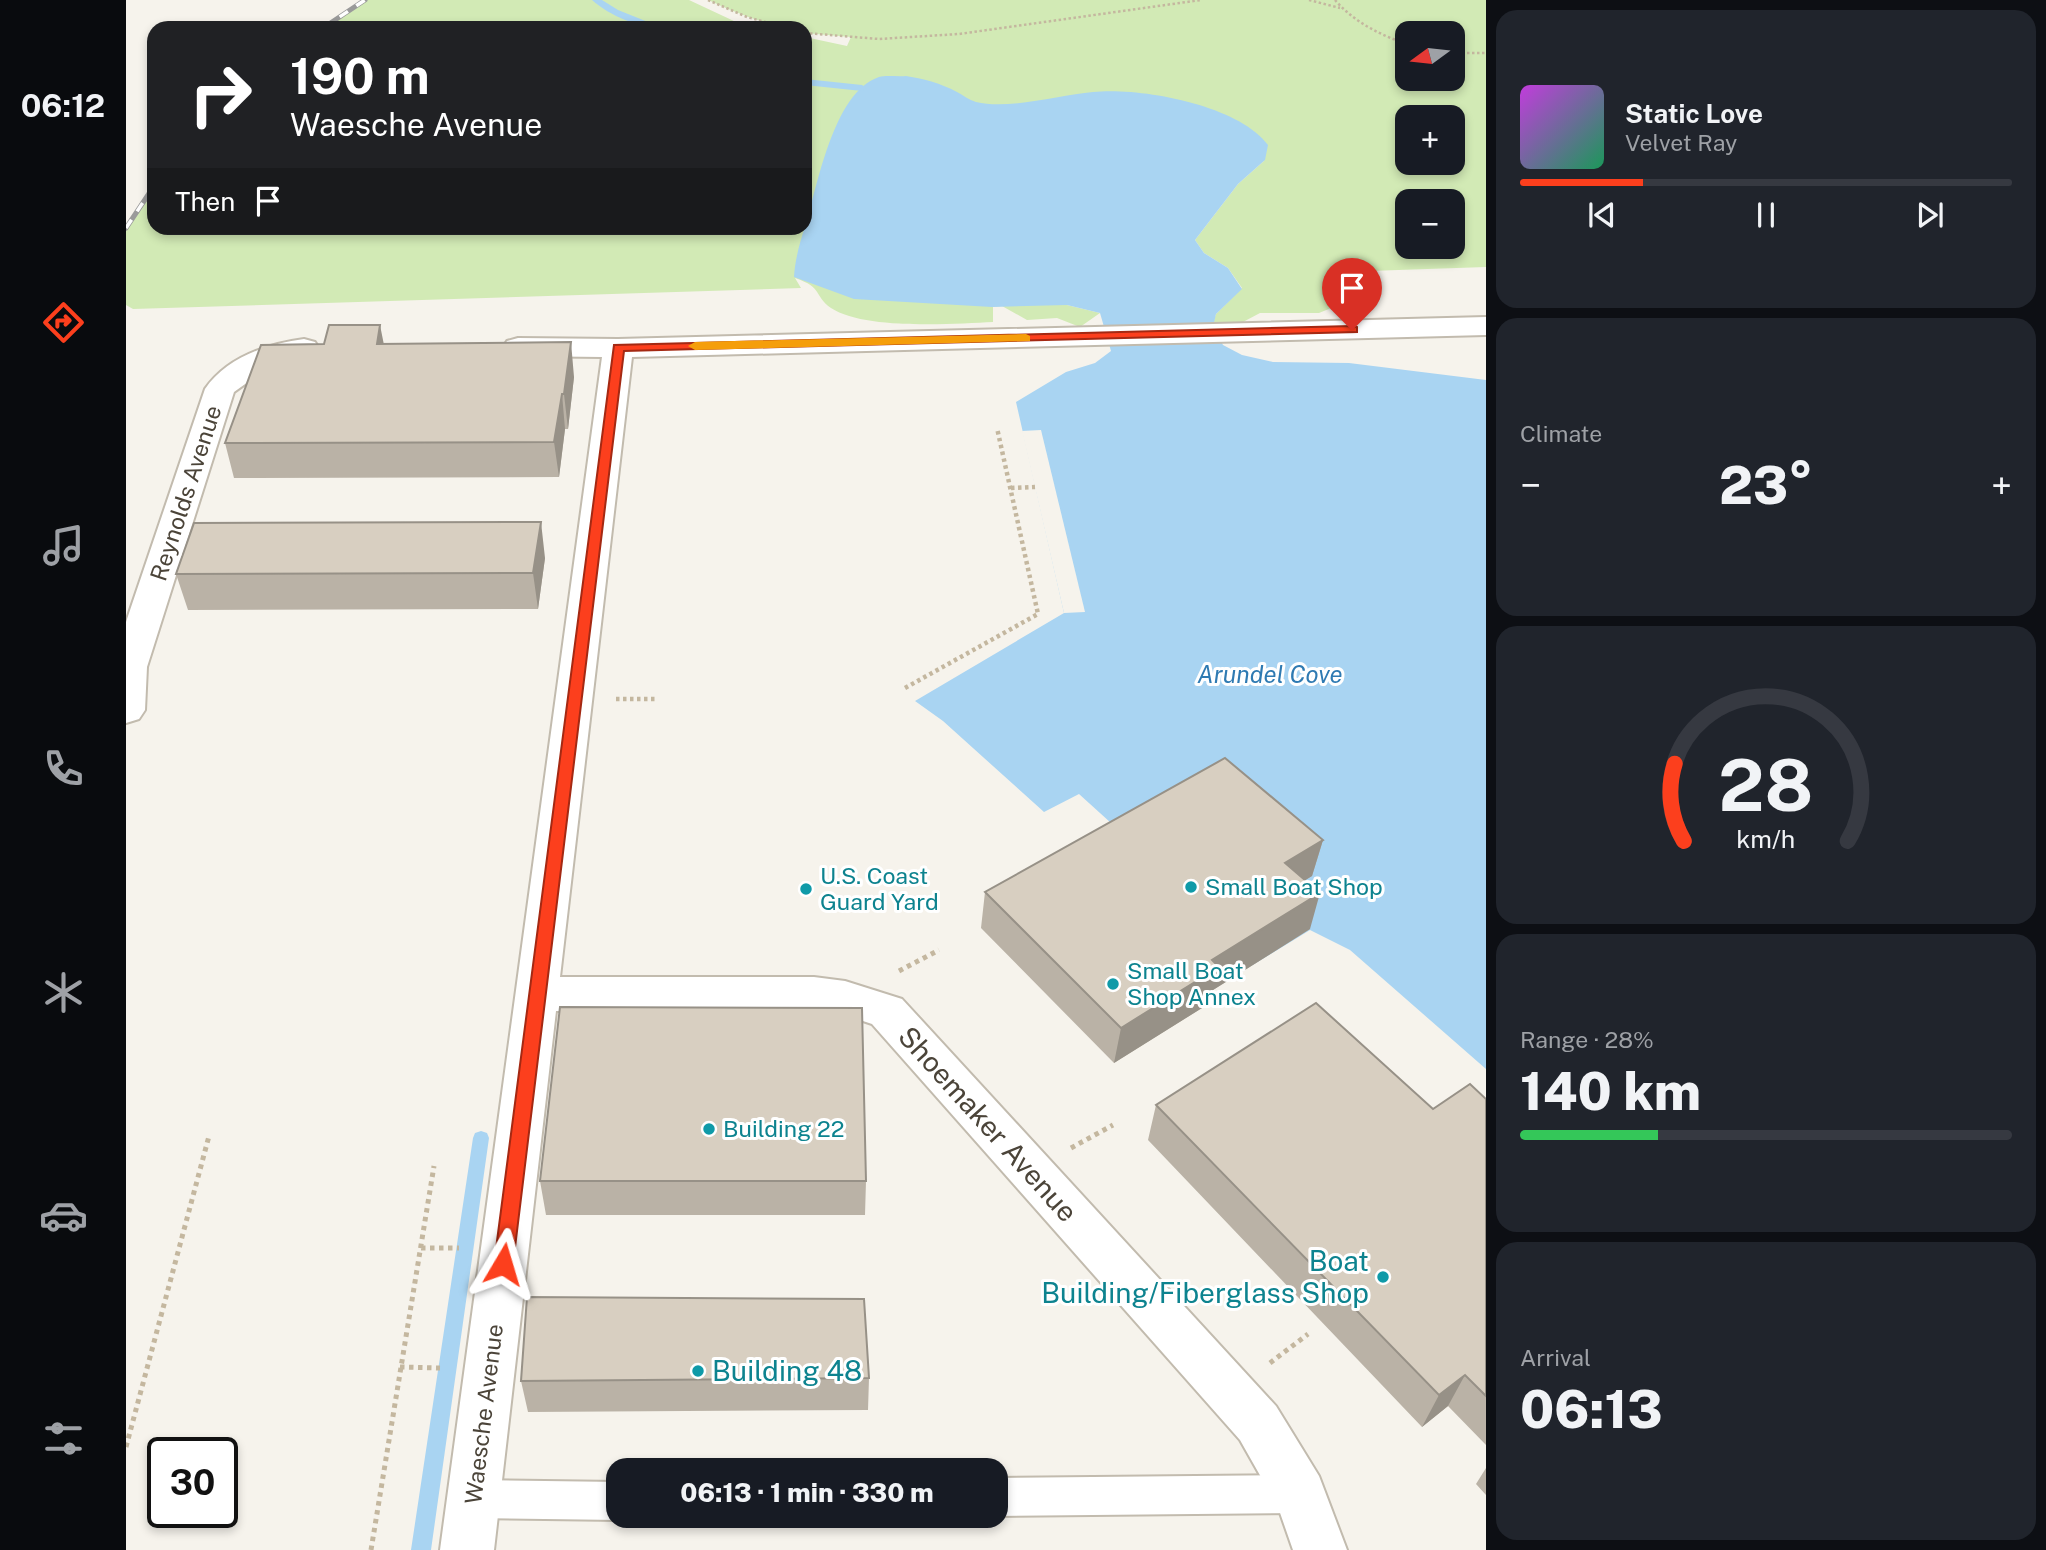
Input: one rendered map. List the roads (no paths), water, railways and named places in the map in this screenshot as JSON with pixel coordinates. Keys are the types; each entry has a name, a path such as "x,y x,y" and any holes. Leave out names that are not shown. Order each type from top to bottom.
{"street":[{"path":"490,347 618,348 1486,326"},
{"name":"Reynolds Avenue","path":"126,710 130,667 220,389 236,371 260,359 293,349 333,346"},
{"name":"Waesche Avenue","path":"467,1550 618,348"},
{"name":"Shoemaker Avenue","path":"538,993 814,994 845,998 887,1011 1258,1423 1300,1494 1320,1550"}],"lane":[{"path":"1008,1497 1300,1494"},
{"path":"473,1499 606,1502"}],"water":[{"name":"Arundel Cove","path":"885,76 926,80 973,101 989,104 1019,103 1113,91 1162,96 1213,109 1235,119 1254,131 1268,145 1265,160 1238,184 1195,240 1204,253 1228,268 1242,289 1216,314 1213,327 1223,345 1242,355 1273,362 1349,363 1486,380 1486,1069 1350,950 1310,930 1251,966 1132,842 1079,794 1044,812 943,721 915,701 1064,613 1016,402 1066,372 1095,363 1111,351 1100,313 1067,305 992,307 854,299 794,277 803,235 812,235 812,201 829,143 850,101 863,86"}],"waterway":[{"path":"596,0 615,12 640,21"},
{"path":"812,83 862,88"},
{"path":"421,1550 481,1138"}],"railway":[{"path":"334,21 365,0"},
{"path":"126,228 147,196"}],"place":[{"name":"Small Boat Shop","path":"1191,887"},
{"name":"U.S. Coast Guard Yard","path":"806,889"},
{"name":"Small Boat Shop Annex","path":"1113,984"},
{"name":"Building 22","path":"709,1129"},
{"name":"Boat Building/Fiberglass Shop","path":"1383,1277"},
{"name":"Building 48","path":"698,1371"}]}
